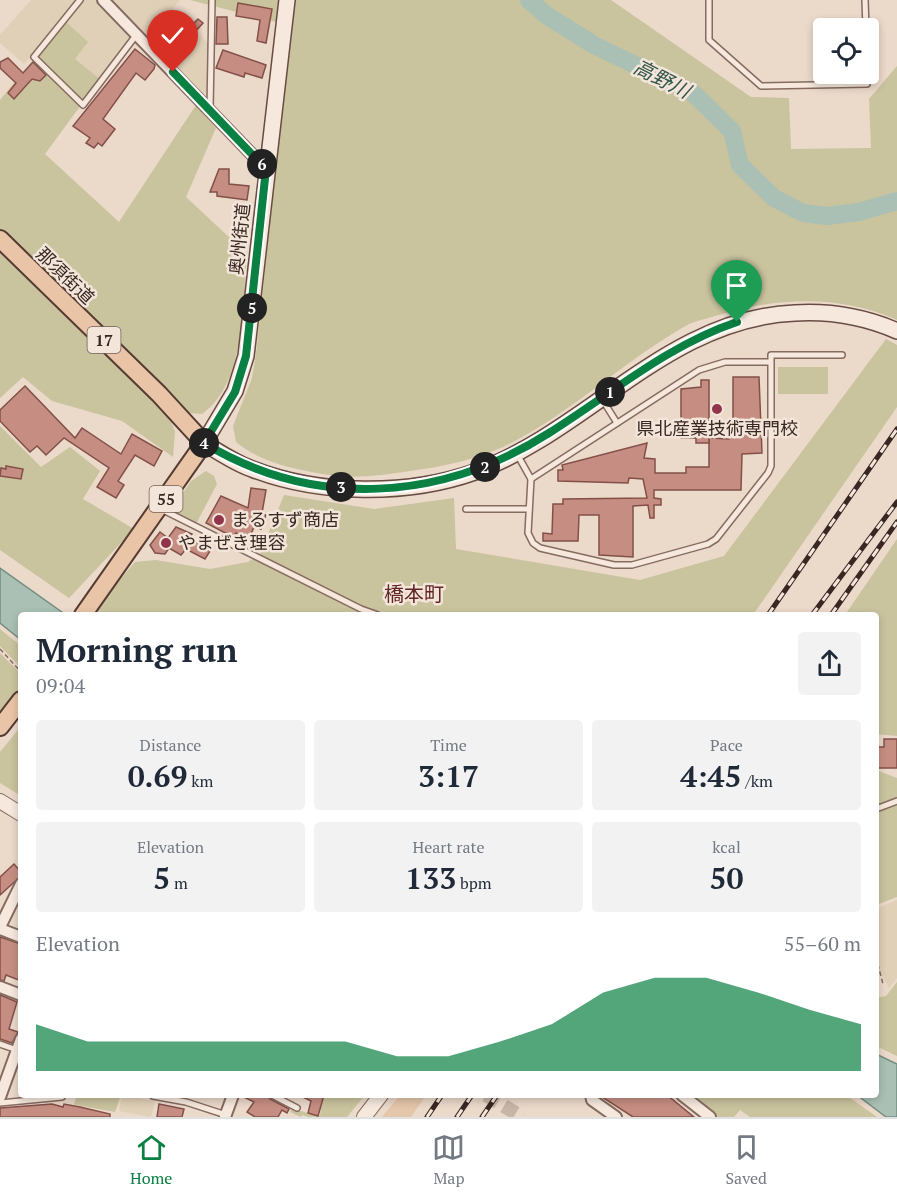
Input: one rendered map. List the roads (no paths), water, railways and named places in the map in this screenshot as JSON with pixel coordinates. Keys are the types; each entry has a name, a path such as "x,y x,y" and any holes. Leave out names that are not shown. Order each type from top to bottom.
{"main road":[{"name":"奥州街道","path":"85,612 204,443 235,392 246,356 286,0"},
{"name":"那須街道","path":"0,239 159,394 204,443"},
{"path":"204,443 251,469 276,477 346,488 411,486 442,481 475,471 516,452 692,339 755,318 796,313 838,315 864,319 897,331"},
{"path":"0,727 18,703"}],"street":[{"path":"103,0 266,169"},
{"path":"0,801 18,812"},
{"path":"18,890 0,928 18,936"},
{"path":"0,987 18,994"},
{"path":"0,1097 17,1050"},
{"path":"226,1116 232,1098"},
{"path":"364,1117 379,1098"},
{"path":"592,1098 616,1117"},
{"path":"686,1098 709,1117"}],"lane":[{"path":"80,0 34,57 83,105 137,34"},
{"path":"210,110 212,0"},
{"path":"709,0 709,40 761,86 867,84"},
{"path":"866,0 866,18"},
{"path":"516,452 531,479 528,533 533,543 540,548 614,565 639,564 708,544 716,539 768,473 771,466 771,355 842,355"},
{"path":"531,479 699,370 713,364 771,362"},
{"path":"601,398 617,423"},
{"path":"159,508 370,612"},
{"path":"466,509 529,509"},
{"path":"879,808 897,801"},
{"path":"0,1044 17,1050"},
{"path":"0,1103 44,1098"},
{"path":"164,1098 186,1102 226,1116"},
{"path":"278,1098 297,1108"}],"waterway":[{"name":"高野川","path":"529,0 546,15 594,45 693,93 732,131 740,165 774,198 803,213 827,216 859,212 897,201"}],"tunnel":[{"path":"491,1098 522,1117"}],"railway":[{"path":"770,612 897,429"},
{"path":"814,612 897,502"},
{"path":"833,612 897,522"},
{"path":"427,1117 440,1098"},
{"path":"457,1117 470,1098"},
{"path":"482,1117 495,1098"}],"place":[{"name":"県北産業技術専門校","path":"717,409"},
{"name":"まるすず商店","path":"219,520"},
{"name":"やまぜき理容","path":"166,543"}],"district":[{"name":"橋本町","path":"414,594"}]}
